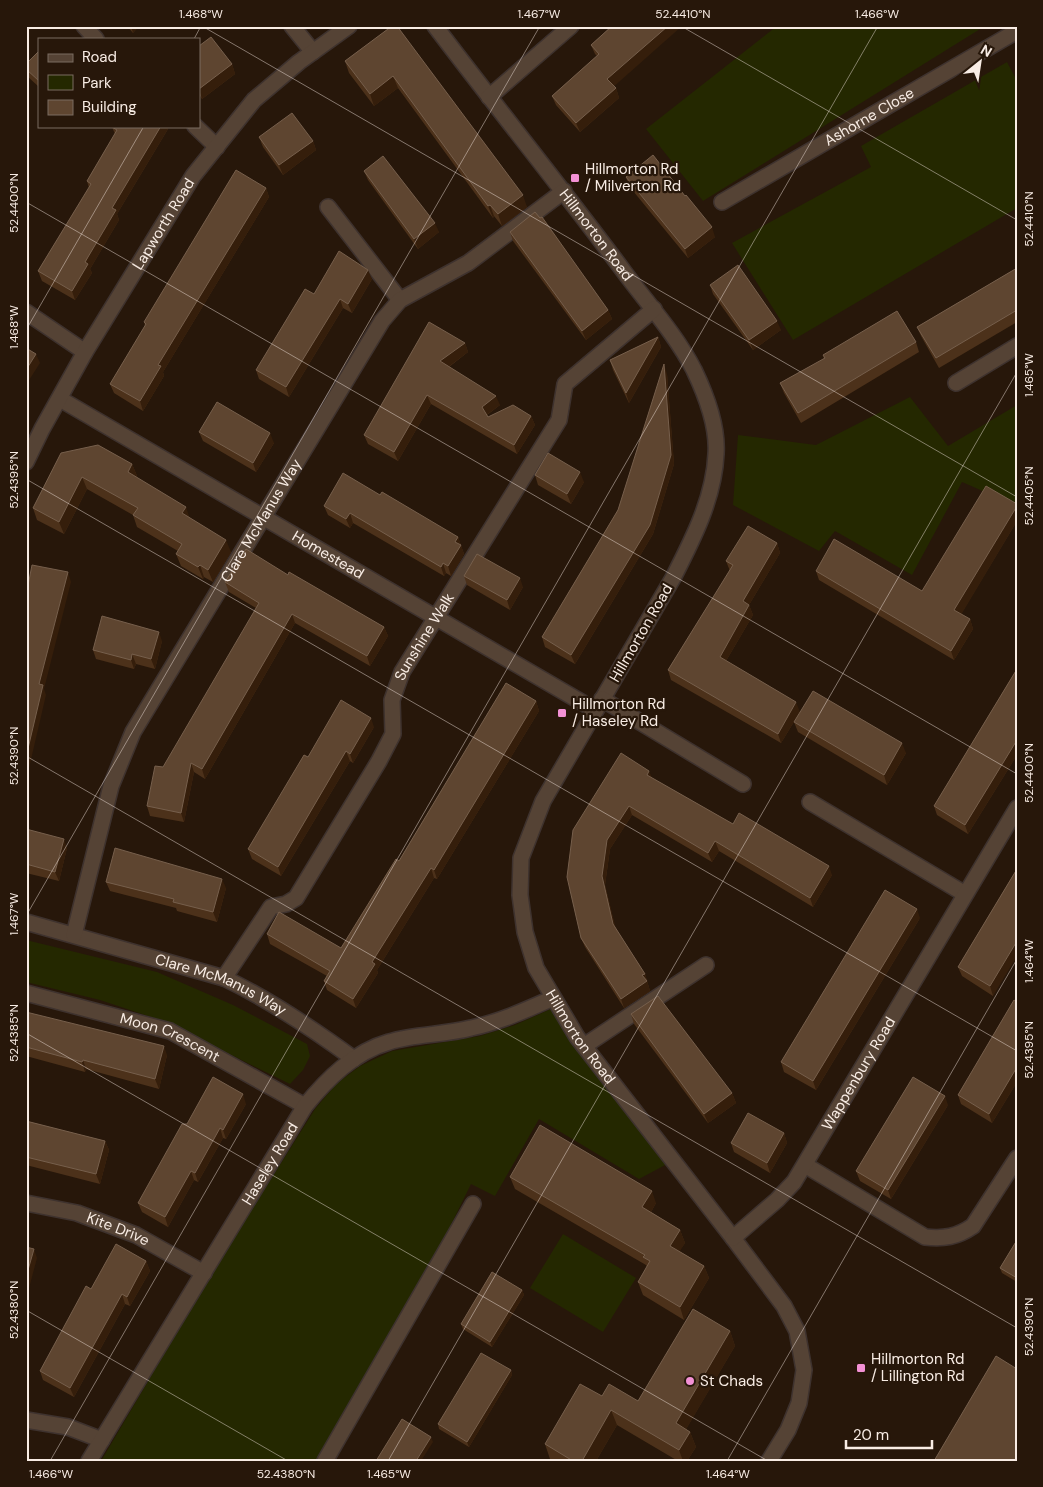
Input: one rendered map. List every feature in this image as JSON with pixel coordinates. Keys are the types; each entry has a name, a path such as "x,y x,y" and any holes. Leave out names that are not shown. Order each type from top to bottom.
{"street":[{"path":"84,26 95,38"},
{"path":"292,26 313,52"},
{"name":"Lapworth Road","path":"26,462 42,428 86,352 193,176 254,100 313,52 350,26"},
{"name":"Hillmorton Road","path":"435,26 654,309 693,369 706,400 714,429 716,453 703,514 674,578 544,801 521,858 520,895 525,932 536,968 553,998 584,1046 734,1238 784,1306 797,1331 804,1370 799,1403 788,1430 769,1461"},
{"path":"489,97 572,26"},
{"name":"Ashorne Close","path":"722,202 1017,31"},
{"path":"197,128 217,147"},
{"name":"Clare McManus Way","path":"74,935 110,786 134,732 382,321 400,300 468,263 564,191"},
{"path":"328,207 400,300"},
{"name":"Sunshine Walk","path":"224,978 271,907 286,904 296,898 379,761 393,734 392,700 402,672 559,420 565,384 654,309"},
{"path":"26,312 86,352"},
{"path":"956,383 1017,346"},
{"name":"Homestead","path":"60,399 436,618 743,784"},
{"path":"810,802 964,894"},
{"name":"Wappenbury Road","path":"734,1238 777,1200 794,1182 1017,808"},
{"name":"Clare McManus Way","path":"26,922 224,978 250,990 283,1010 354,1059"},
{"path":"584,1046 706,964"},
{"name":"Moon Crescent","path":"26,993 170,1031 305,1106"},
{"name":"Haseley Road","path":"89,1461 305,1106 327,1079 354,1059 388,1042 473,1028 507,1018 553,998"},
{"path":"805,1165 925,1237 944,1239 973,1226 1017,1158"},
{"name":"Kite Drive","path":"26,1203 77,1213 136,1235 204,1273"},
{"path":"325,1461 473,1204"},
{"path":"26,1420 68,1428 102,1440"}],"green space":[{"path":"777,26 985,26 703,201 646,129"},
{"path":"1007,62 1017,81 1017,208 793,340 732,243 871,167 861,146"},
{"path":"910,397 948,446 1017,405 1017,506 962,482 912,575 835,531 819,551 733,505 738,435 816,445"},
{"path":"26,940 157,972 233,1005 307,1044 310,1056 303,1070 290,1084 163,1021 100,1000 26,982"},
{"path":"553,1008 576,1048 669,1163 639,1179 539,1119 495,1196 471,1184 440,1247 319,1461 101,1461 213,1271 315,1109 336,1084 360,1066 392,1051 480,1036 515,1025"},
{"path":"563,1234 636,1278 603,1332 530,1288"}],"building":[{"path":"392,26 397,26 523,195 498,214 490,205 488,206 393,76 370,94 345,61"},
{"path":"612,26 668,26 607,79 616,88 576,123 552,96 599,54 591,45"},
{"path":"211,37 232,64 200,88 200,45"},
{"path":"38,52 38,80 26,69 26,64"},
{"path":"292,113 313,141 279,165 259,137"},
{"path":"114,128 160,128 112,208 116,210 85,262 88,264 72,291 38,271 91,184 87,181 117,130"},
{"path":"653,155 712,227 685,249 626,177"},
{"path":"383,156 435,223 414,239 364,171"},
{"path":"236,170 266,188 158,365 161,366 140,401 110,384 146,324 144,322"},
{"path":"535,212 540,218 542,217 608,310 582,331 510,232"},
{"path":"339,251 368,270 348,304 340,299 286,387 256,370 305,289 314,294"},
{"path":"738,265 777,321 749,340 710,285"},
{"path":"1017,268 1017,310 936,358 917,327"},
{"path":"897,311 916,342 798,413 780,383 825,358 823,355"},
{"path":"429,322 465,343 440,361 496,396 482,407 488,417 513,405 531,416 514,445 427,395 394,452 364,435"},
{"path":"658,337 626,393 610,360"},
{"path":"26,348 36,354 26,370"},
{"path":"664,364 671,455 650,525 571,655 542,637 618,510"},
{"path":"217,402 270,433 253,463 199,432"},
{"path":"98,445 132,464 128,472 186,507 182,513 226,540 208,570 200,565 198,567 176,554 182,544 133,515 138,508 82,477 59,522 33,508 61,453"},
{"path":"548,453 580,472 567,494 535,475"},
{"path":"343,473 380,495 382,492 458,537 455,542 461,545 448,566 443,563 441,567 350,513 346,519 324,506"},
{"path":"986,486 1017,504 1017,506 954,610 970,619 951,651 816,571 834,539 922,591"},
{"path":"748,526 777,543 743,601 749,605 720,657 796,702 778,734 668,670 733,565 726,561"},
{"path":"246,549 288,575 289,572 384,627 367,656 292,614 202,769 191,763 181,813 147,806 155,766 163,767 259,603 225,582"},
{"path":"477,554 520,578 507,600 464,576"},
{"path":"32,565 68,572 39,684 43,685 26,757 26,596"},
{"path":"102,616 159,632 151,659 132,654 131,660 93,650"},
{"path":"1017,669 1017,740 965,825 934,806"},
{"path":"506,683 536,701 434,870 431,868 372,962 375,964 353,999 324,981 330,971 267,934 279,912 341,948 396,859 399,861"},
{"path":"813,691 902,743 884,775 794,722"},
{"path":"341,700 371,718 350,754 346,751 278,867 248,849 304,755 308,757"},
{"path":"621,753 649,771 647,775 733,824 739,813 829,866 810,898 715,841 708,853 629,806 607,840 602,876 613,924 645,974 642,975 647,981 621,999 581,938 567,877 573,830"},
{"path":"26,829 64,839 55,872 26,864"},
{"path":"115,848 222,879 213,912 173,902 174,899 106,882"},
{"path":"1017,869 1017,941 990,986 958,967"},
{"path":"885,890 917,909 813,1081 781,1062"},
{"path":"658,996 732,1093 704,1114 631,1014"},
{"path":"1014,1000 1017,1002 1017,1067 989,1114 958,1095"},
{"path":"26,1012 164,1046 155,1079 26,1047"},
{"path":"213,1077 243,1094 223,1130 220,1128 195,1173 191,1171 165,1217 138,1203 182,1124 187,1124"},
{"path":"913,1077 945,1096 888,1190 856,1171"},
{"path":"748,1113 784,1133 767,1163 731,1143"},
{"path":"26,1121 105,1141 96,1174 26,1157"},
{"path":"540,1125 652,1191 642,1207 680,1230 670,1246 704,1266 680,1307 638,1282 650,1261 643,1257 645,1255 510,1177"},
{"path":"1017,1240 1017,1278 1000,1268"},
{"path":"116,1244 146,1261 127,1297 122,1294 70,1388 40,1371 86,1286 91,1289"},
{"path":"26,1247 34,1249 26,1277"},
{"path":"492,1272 522,1290 490,1342 461,1324"},
{"path":"693,1309 730,1331 676,1423 690,1432 679,1450 611,1410 582,1461 573,1461 545,1444 580,1384 602,1396 609,1384 638,1401"},
{"path":"481,1353 511,1370 467,1442 438,1424"},
{"path":"996,1356 1017,1369 1017,1461 934,1461"},
{"path":"402,1419 431,1437 416,1461 376,1461"}],"place":[{"name":"Hillmorton Rd / Milverton Rd","path":"575,178"},
{"name":"Hillmorton Rd / Haseley Rd","path":"562,713"},
{"name":"Hillmorton Rd / Lillington Rd","path":"861,1368"},
{"name":"St Chads","path":"690,1381"}]}
